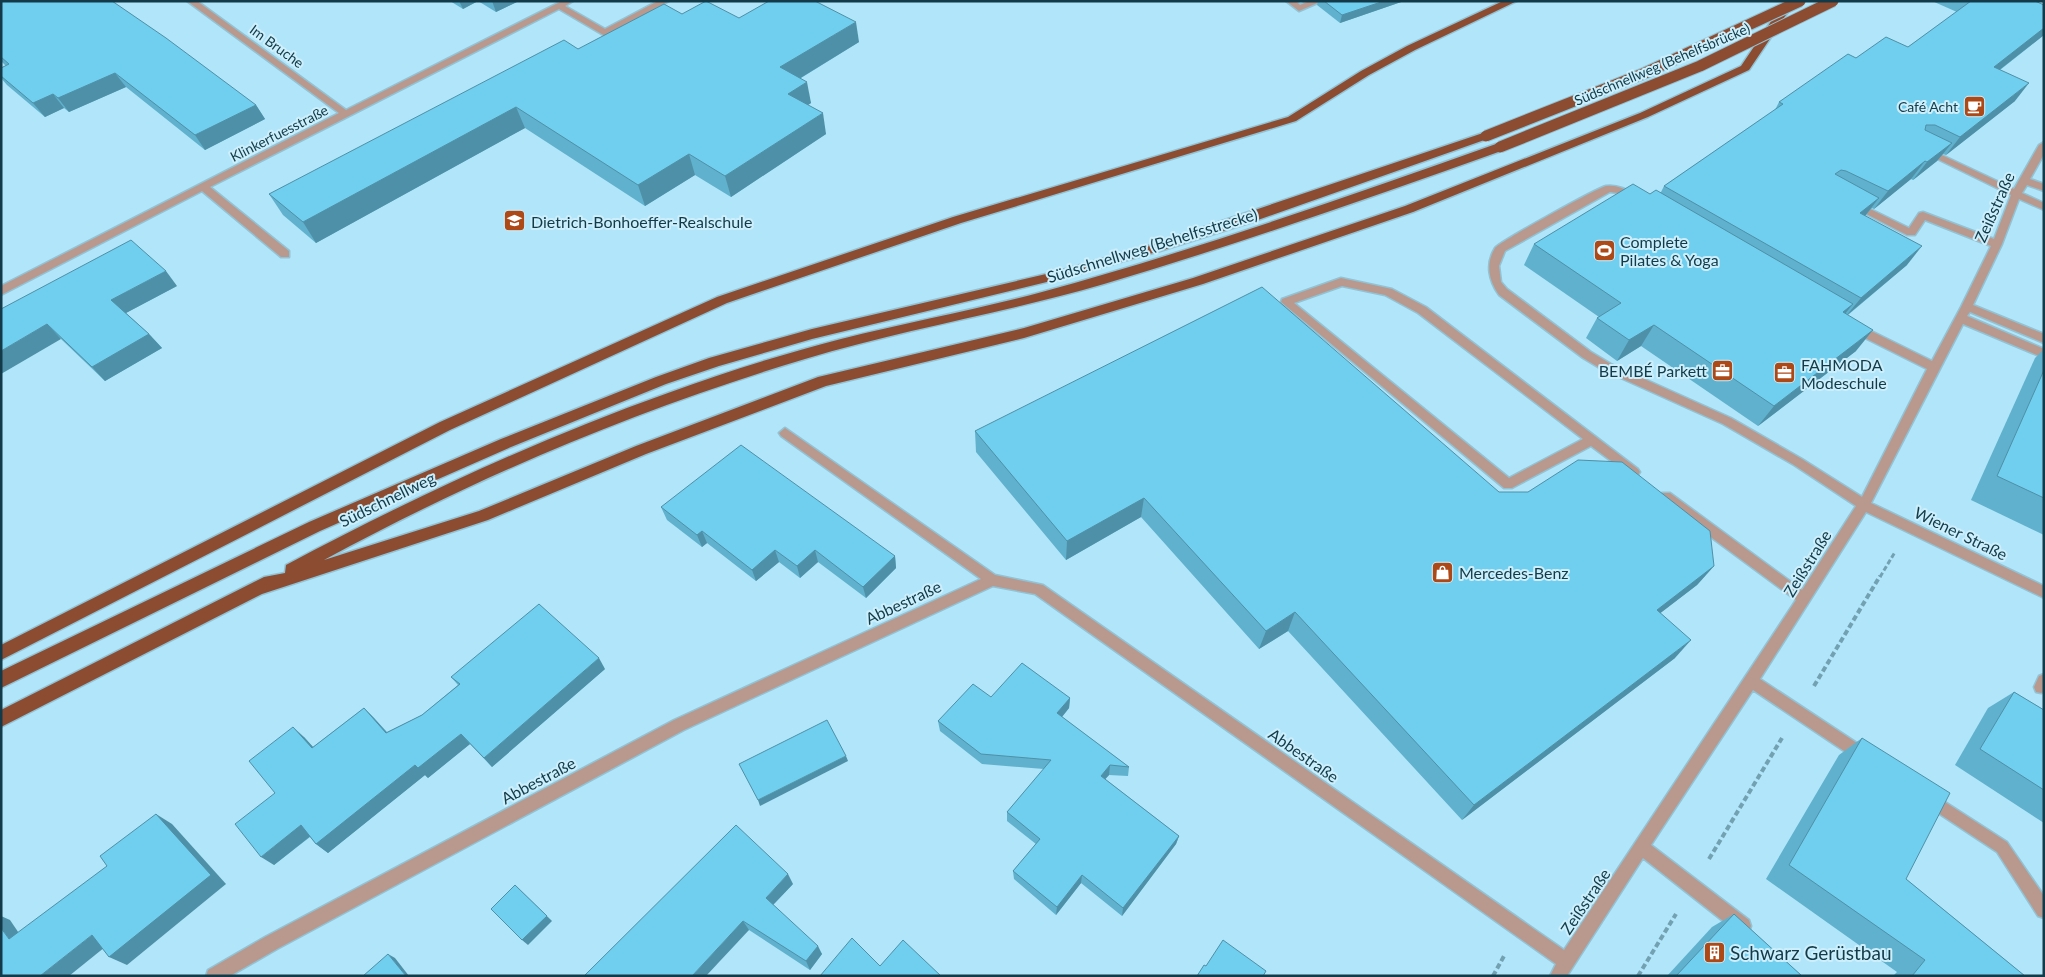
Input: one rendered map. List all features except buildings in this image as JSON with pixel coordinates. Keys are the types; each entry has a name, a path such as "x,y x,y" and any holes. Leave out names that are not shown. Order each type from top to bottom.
{"highway":[{"path":"1,653 445,426 722,300 817,266 948,223 1292,119 1365,72 1411,48 1512,1"},
{"path":"262,587 483,516 650,447 823,381 1024,333 1207,278 1418,205 1644,115 1745,68 1786,7 1794,1"},
{"name":"Südschnellweg (Behelfsbrücke)","path":"1486,136 1616,86 1800,1"},
{"name":"Südschnellweg (Behelfsbrücke)","path":"1500,147 1700,66 1833,1"},
{"name":"Südschnellweg (Behelfsstrecke)","path":"796,339 1112,261 1209,232 1486,136"},
{"name":"Südschnellweg (Behelfsstrecke)","path":"807,353 1040,297 1219,245 1353,200 1500,147"},
{"name":"Südschnellweg","path":"1,680 101,629 393,491 629,392 713,362 796,339"},
{"name":"Südschnellweg","path":"1,719 262,587 370,527 467,481 630,412 719,380 807,353"}],"street":[{"name":"Im Bruche","path":"191,1 346,114"},
{"name":"Klinkerfuesstraße","path":"1,291 203,186 569,1"},
{"path":"559,6 605,33 665,1"},
{"path":"1290,1 1299,8 1318,1"},
{"name":"Zeißstraße","path":"1558,976 1566,961 1805,599 1864,505 1934,367 1964,313 1998,244 2016,195 2044,145"},
{"path":"1917,147 2016,195 2044,206"},
{"path":"2025,181 2044,188"},
{"path":"203,186 285,254"},
{"name":"Wiener Straße","path":"1643,203 1620,190 1608,189 1524,234 1500,249 1494,266 1496,283 1515,303 1587,356 1627,378 1727,421 1791,458 1864,505 2044,592"},
{"path":"1845,201 1911,233 1923,215 1998,244"},
{"path":"1592,440 1508,484 1286,302 1341,282 1388,292 1422,310 1650,484 1805,599"},
{"path":"1964,313 2044,339"},
{"path":"1964,313 2044,354"},
{"path":"1848,324 1934,367"},
{"path":"785,433 992,580"},
{"name":"Abbestraße","path":"214,976 271,943 679,725 992,580 1038,589 1566,961"},
{"path":"1751,681 1880,766"},
{"path":"1912,788 2002,847 2044,910"},
{"path":"1642,848 1755,936"}],"path":[{"path":"1638,976 1898,545"},
{"path":"1493,976 1498,965"}],"place":[{"name":"Café Acht","path":"1974,106"},
{"name":"Dietrich-Bonhoeffer-Realschule","path":"515,221"},
{"name":"Complete Pilates & Yoga","path":"1604,250"},
{"name":"BEMBÉ Parkett","path":"1723,370"},
{"name":"FAHMODA Modeschule","path":"1785,373"},
{"name":"Mercedes-Benz","path":"1443,572"},
{"name":"Schwarz Gerüstbau","path":"1714,952"}]}
